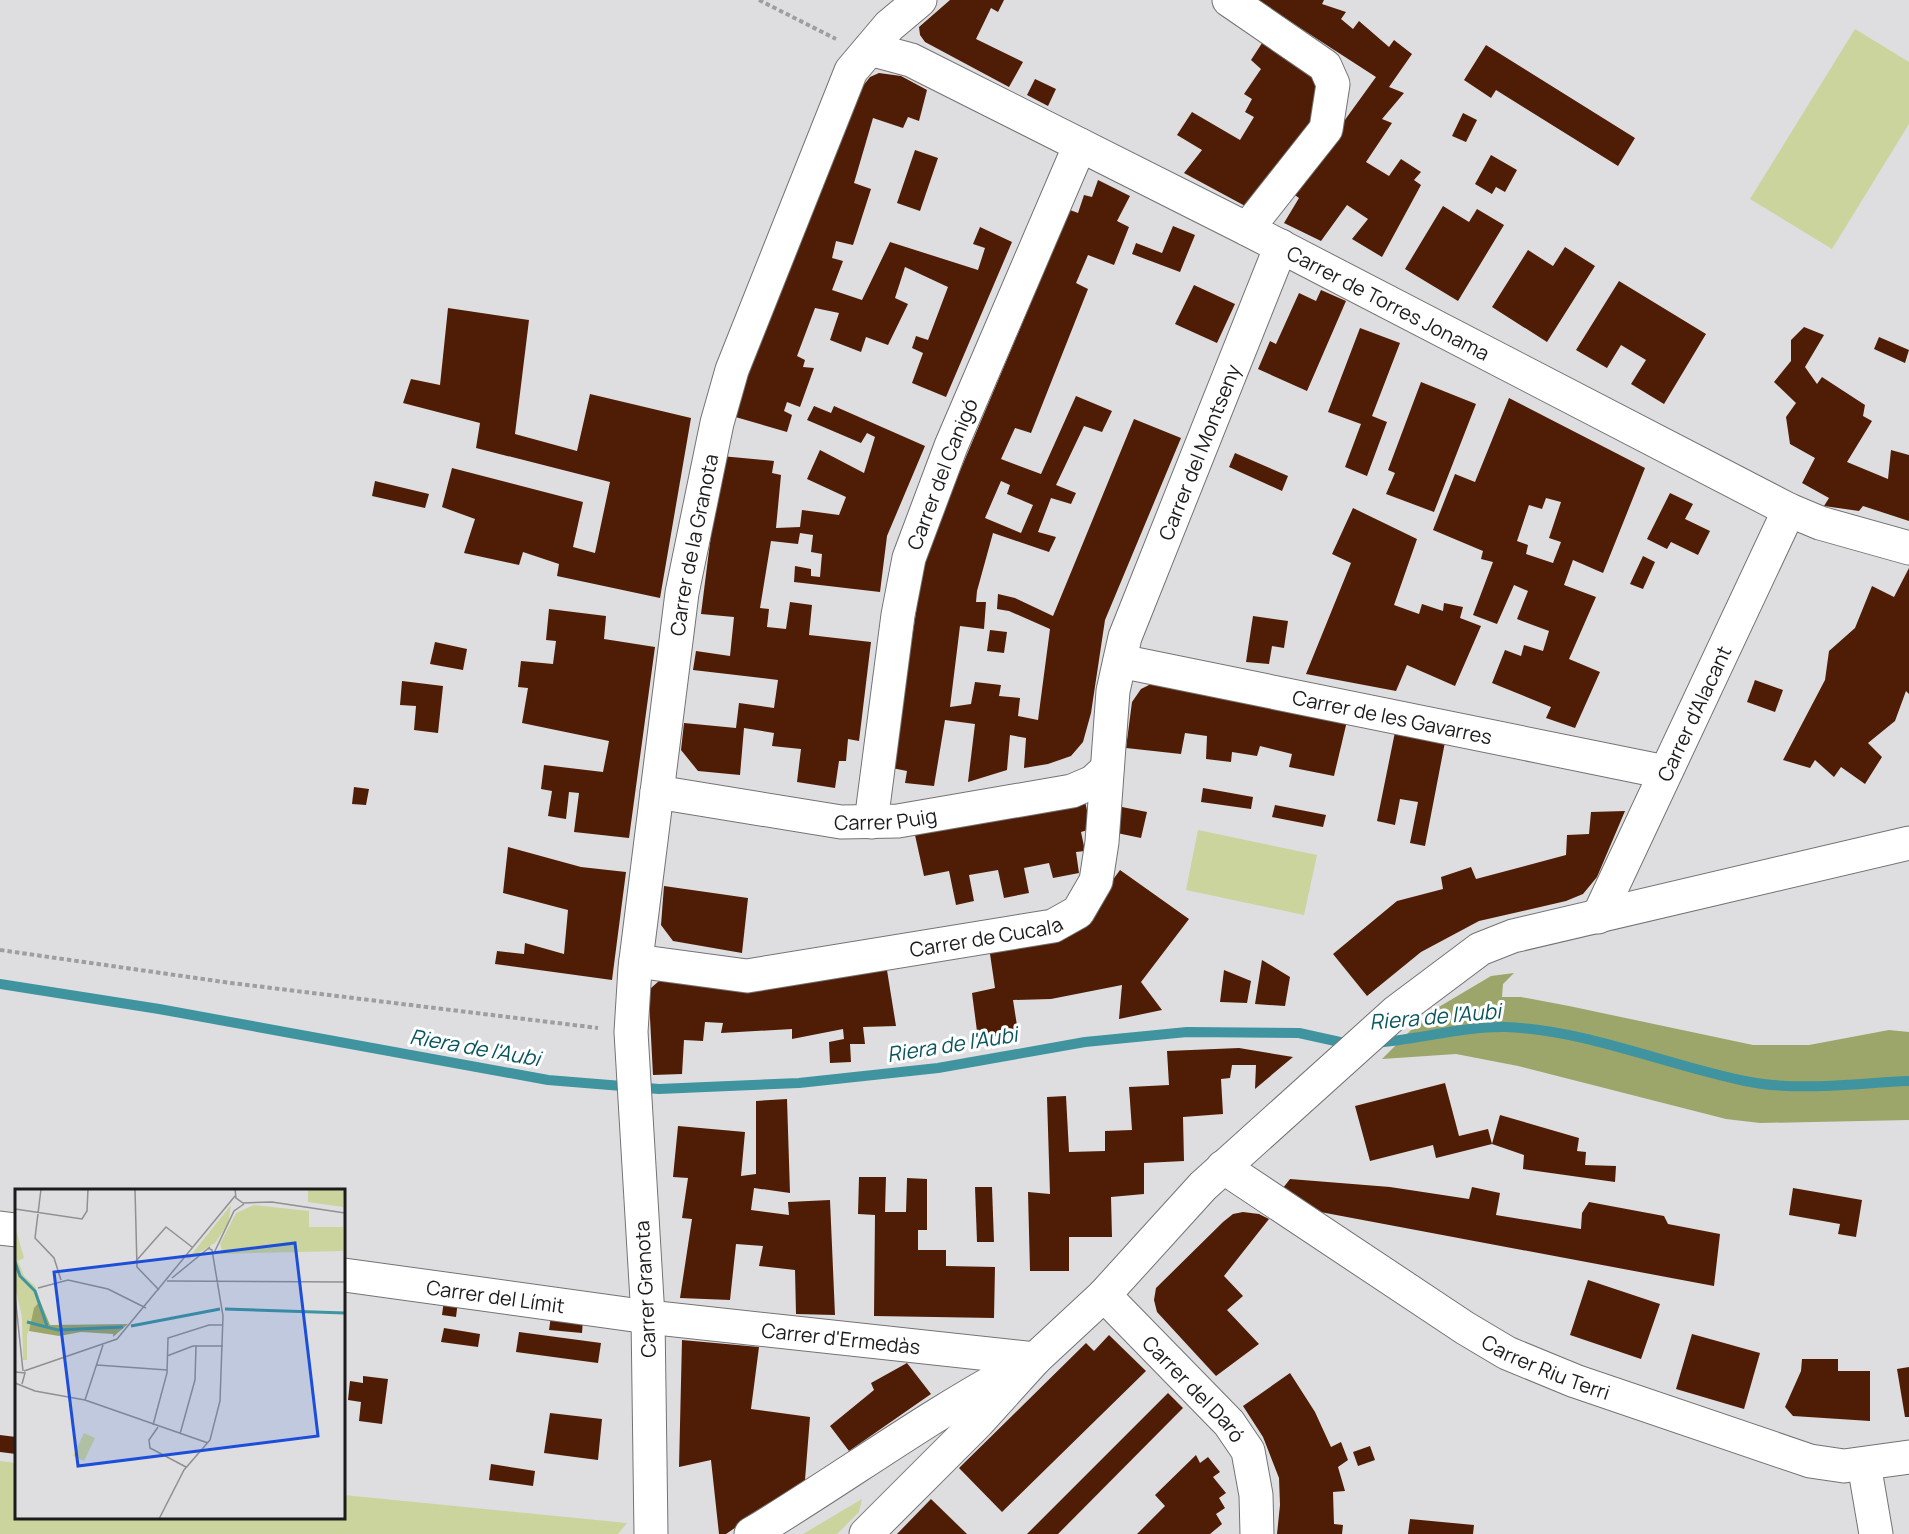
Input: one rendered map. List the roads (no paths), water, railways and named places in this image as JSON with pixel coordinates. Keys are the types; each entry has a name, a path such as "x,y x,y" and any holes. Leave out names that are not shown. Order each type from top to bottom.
{"street":[{"path":"870,49 889,26 920,0"},
{"path":"1229,0 1325,66 1333,84 1326,129 1246,229"},
{"name":"Carrer de Torres Jonama","path":"870,49 911,60 1281,246 1789,510 1820,523 1909,548"},
{"name":"Carrer de la Granota","path":"633,1070 631,1032 636,961 682,593 717,423 732,370 851,71 870,49"},
{"name":"Carrer del Canigó","path":"871,822 898,615 909,558 951,446 1080,145"},
{"name":"Carrer del Montseny","path":"1120,661 1125,637 1281,246"},
{"name":"Carrer d'Alacant","path":"1598,917 1789,510"},
{"name":"Carrer de Cucala","path":"636,961 747,976 1053,927 1078,912 1096,880 1113,691 1120,661"},
{"name":"Carrer de les Gavarres","path":"1120,661 1665,772"},
{"name":"Carrer Puig","path":"657,792 841,822 898,821 1072,791 1093,782 1107,769"},
{"path":"866,1534 978,1422 1035,1359 1104,1295 1223,1167 1395,1012 1480,949 1513,936 1909,843"},
{"name":"Carrer Granota","path":"633,1070 648,1317 647,1525"},
{"name":"Carrer Riu Terri","path":"1223,1167 1465,1329 1508,1353 1575,1381 1810,1461 1844,1466 1909,1457"},
{"path":"0,1228 15,1230"},
{"name":"Carrer del Límit","path":"345,1275 648,1317"},
{"name":"Carrer del Daró","path":"1104,1295 1229,1423 1248,1451 1256,1495 1257,1534"},
{"name":"Carrer d'Ermedàs","path":"648,1317 1035,1359"},
{"path":"751,1534 818,1494 949,1405 1035,1359"},
{"path":"1864,1464 1876,1534"}],"waterway":[{"name":"Riera de l'Aubi","path":"0,984 159,1009 548,1080 659,1089 799,1083 938,1068 1085,1042 1187,1032 1299,1033 1349,1044"},
{"name":"Riera de l'Aubi","path":"1374,1043 1490,1027 1505,1027 1566,1034 1715,1074 1765,1084 1827,1086 1909,1081"}]}
